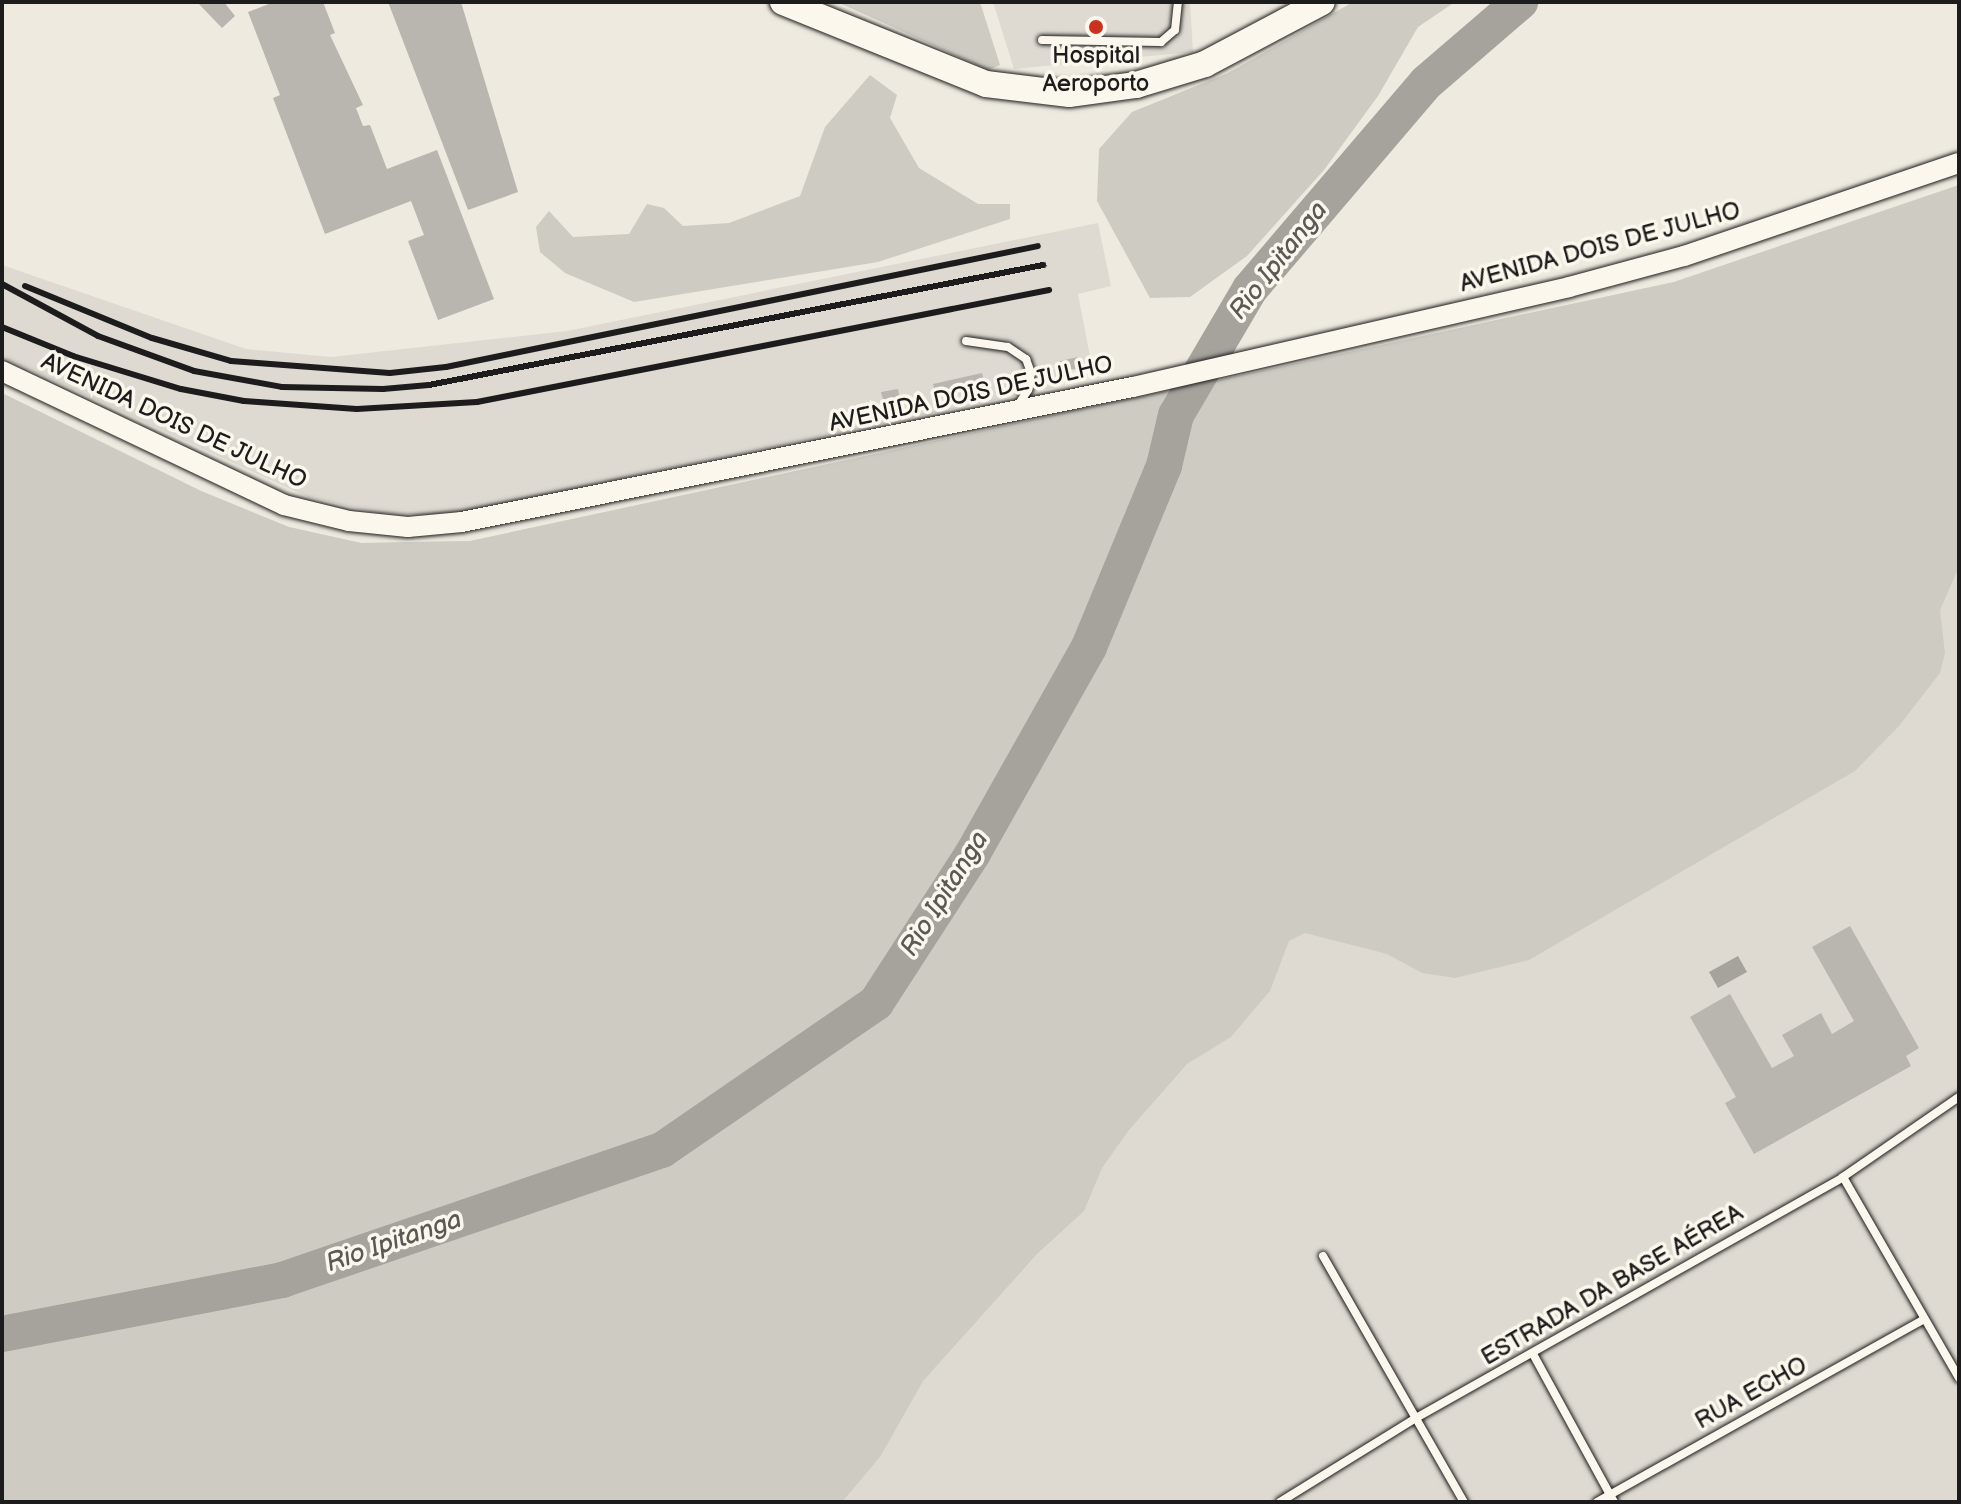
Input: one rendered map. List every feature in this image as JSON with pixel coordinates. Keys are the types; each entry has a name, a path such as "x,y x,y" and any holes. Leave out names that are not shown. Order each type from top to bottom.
{"main road":[{"path":"783,2 986,84 1069,94 1136,85 1205,64 1322,2"}],"street":[{"name":"AVENIDA DOIS DE JULHO","path":"2,371 284,505 349,521 408,527 549,506 1133,387 1271,355 1684,256 1959,163"}],"lane":[{"path":"1042,40 1161,42 1175,30 1178,2"},
{"path":"966,341 1008,347 1026,359 1031,373 1028,390 1015,411"},
{"name":"ESTRADA DA BASE AÉREA","path":"1280,1502 1416,1418 1843,1177 1959,1097"},
{"path":"1843,1177 1959,1378"},
{"path":"1323,1256 1464,1502"},
{"name":"RUA ECHO","path":"1597,1502 1612,1498 1924,1319"},
{"path":"1533,1354 1612,1498"}],"shaded area":[{"path":"837,2 980,2 1000,65 988,70"},
{"name":"Hospital Aeroporto","path":"993,2 1190,2 1193,52 1014,69"},
{"path":"1353,2 1455,2 1418,27 1378,96 1324,170 1247,256 1190,297 1150,298 1097,201 1099,149 1132,112 1228,73"},
{"path":"870,75 897,95 890,118 919,168 978,204 1010,204 1010,219 878,262 634,302 565,273 540,252 536,227 549,211 573,237 629,234 647,204 664,208 683,226 729,223 800,196 825,127"},
{"path":"1959,185 1959,1502 2,1502 2,393 201,491 289,527 361,543 470,541 1674,282"},
{"path":"1959,185 1959,567 1940,610 1945,653 1940,673 1899,726 1855,771 1529,960 1455,978 1422,973 1387,954 1305,933 1289,941 1270,991 1231,1037 1187,1064 1129,1130 1102,1168 1084,1211 1037,1254 923,1381 880,1457 842,1502 2,1502 2,393 201,491 289,527 361,543 470,541 1674,282"},
{"path":"1098,223 1111,286 1078,294 1092,367 1056,375 1057,387 446,515 378,513 308,497 2,357 2,265 246,349 331,357 567,331"},
{"path":"1738,956 1747,972 1718,988 1709,972"}],"building":[{"path":"197,2 224,2 235,16 222,28"},
{"path":"274,2 323,2 335,33 330,35 363,105 356,108 363,126 370,125 387,169 437,150 494,299 438,320 408,241 424,235 411,201 325,234 273,98 280,95 248,12"},
{"path":"388,2 461,2 518,192 468,210"},
{"path":"1078,357 1080,368 1062,371 1060,361"},
{"path":"982,373 985,385 936,396 933,384"},
{"path":"898,389 900,400 884,403 881,392"},
{"path":"1850,926 1919,1048 1906,1056 1911,1066 1754,1154 1725,1103 1736,1097 1690,1017 1730,994 1772,1068 1794,1056 1782,1035 1821,1013 1832,1034 1854,1021 1812,947"}],"waterway":[{"name":"Rio Ipitanga","path":"2,1334 282,1280 662,1150 876,1003 973,853 1089,647 1164,466 1176,415 1250,289 1427,82 1520,2"}],"railway":[{"path":"25,286 152,338 231,361 390,373 446,367 1038,246"},
{"path":"2,284 98,336 194,371 282,387 383,389 429,385 1043,265"},
{"path":"2,327 73,356 181,389 244,401 357,409 477,402 1049,290"}],"place":[{"name":"Hospital Aeroporto","path":"1096,27"}]}
